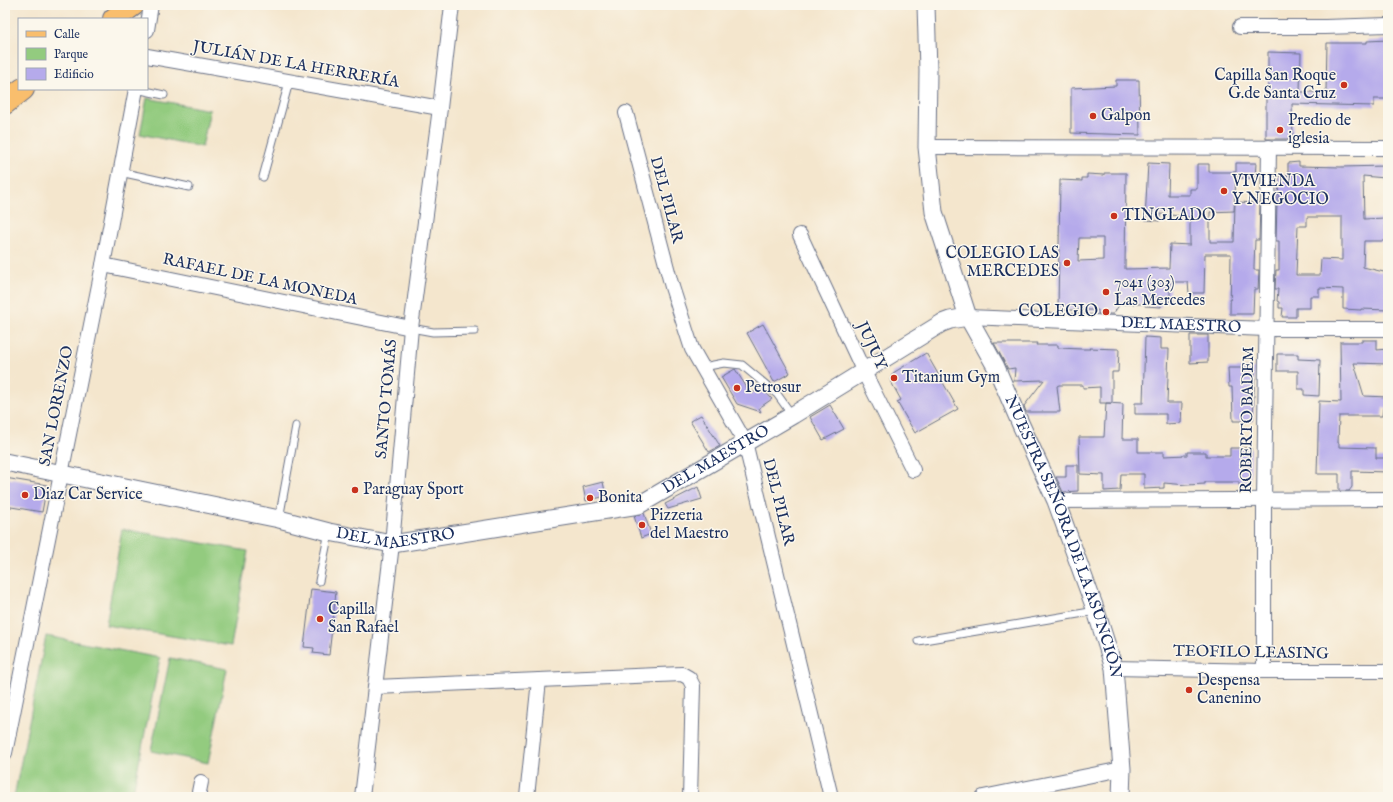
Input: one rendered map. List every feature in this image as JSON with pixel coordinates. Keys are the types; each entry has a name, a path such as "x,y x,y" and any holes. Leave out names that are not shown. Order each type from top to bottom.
{"main road":[{"path":"115,18 133,5"},
{"path":"5,103 22,90"}],"street":[{"path":"148,24 151,5"},
{"name":"SANTO TOMÁS","path":"362,797 392,544 410,328 440,108 452,5"},
{"name":"NUESTRA SEÑORA DE LA ASUNCIÓN","path":"926,5 928,70 927,146 934,212 968,317 996,367 1056,501 1096,610 1114,668 1122,768 1121,797"},
{"path":"1240,27 1388,25"},
{"name":"JULIÁN DE LA HERRERÍA","path":"148,56 440,108"},
{"name":"SAN LORENZO","path":"5,753 136,90"},
{"name":"DEL PILAR","path":"626,113 672,288 692,349 746,442 831,797"},
{"path":"927,146 1269,146 1388,148"},
{"name":"ROBERTO BADEM","path":"1264,671 1264,500 1269,146"},
{"name":"JUJUY","path":"800,235 864,372 913,470"},
{"name":"RAFAEL DE LA MONEDA","path":"102,265 410,328"},
{"name":"DEL MAESTRO","path":"5,462 279,519 329,532 392,544 639,504 864,372 942,323 950,320 968,317 1266,329 1388,329"},
{"path":"1056,501 1388,499"},
{"name":"TEOFILO LEASING","path":"1114,668 1388,672"},
{"path":"375,687 682,674 689,678 693,686 690,797"},
{"path":"527,797 539,680"},
{"path":"982,797 1122,768"},
{"path":"198,797 202,782"}],"lane":[{"path":"263,177 289,82"},
{"path":"140,90 164,96"},
{"path":"120,172 189,187"},
{"path":"410,328 433,332 475,331"},
{"path":"703,367 724,363 742,365 777,394 792,415"},
{"path":"279,519 296,426"},
{"path":"319,581 329,532"},
{"path":"918,641 1096,610"}],"green space":[{"path":"147,98 210,110 202,147 140,134"},
{"path":"122,529 248,551 231,646 106,625"},
{"path":"46,636 160,658 132,797 14,797"},
{"path":"170,658 227,669 208,763 151,751"}],"building":[{"path":"1388,40 1388,99 1374,99 1374,106 1292,104 1293,139 1266,139 1268,52 1301,53 1300,92 1326,92 1327,43 1367,43 1367,41"},
{"name":"Galpon","path":"1116,80 1139,80 1140,135 1071,133 1071,88 1116,86"},
{"path":"1299,162 1299,166 1386,166 1385,178 1363,176 1364,219 1385,218 1386,241 1364,241 1363,267 1388,273 1388,310 1343,309 1343,289 1319,288 1319,296 1310,296 1310,308 1296,308 1296,317 1282,317 1283,308 1279,308 1279,302 1277,301 1278,289 1275,289 1276,270 1279,270 1279,241 1276,241 1277,203 1279,175 1288,176 1288,163","holes":["1307,217 1342,217 1342,260 1321,259 1320,275 1296,275 1298,226 1307,226"]},
{"path":"1148,163 1169,164 1168,195 1190,195 1190,189 1197,189 1197,164 1209,164 1209,172 1236,172 1236,163 1256,163 1255,178 1236,178 1234,211 1210,212 1210,242 1234,242 1235,202 1260,203 1259,240 1255,240 1254,266 1254,270 1259,270 1258,289 1254,289 1253,314 1230,314 1231,254 1205,254 1204,293 1189,293 1188,282 1170,282 1170,302 1161,301 1161,307 1145,306 1145,304 1120,304 1113,314 1098,314 1098,310 1058,310 1060,180 1082,181 1082,178 1087,178 1087,174 1104,175 1104,173 1126,173 1125,269 1169,268 1170,244 1190,245 1190,217 1160,214 1160,221 1145,220","holes":["1079,238 1103,238 1103,260 1078,261"]},
{"path":"763,324 790,373 774,382 747,333"},
{"path":"1190,335 1208,335 1208,362 1190,363"},
{"path":"1145,337 1161,338 1161,349 1169,349 1167,403 1182,403 1181,423 1166,424 1166,414 1135,414 1135,403 1143,403"},
{"path":"1362,340 1377,340 1377,350 1388,349 1388,364 1354,363 1364,396 1388,397 1388,408 1383,408 1382,416 1339,416 1338,443 1339,447 1376,448 1376,458 1388,458 1388,472 1352,471 1352,487 1349,491 1339,491 1339,474 1317,474 1319,401 1341,402 1340,342 1362,342"},
{"path":"994,343 1037,343 1036,345 1058,345 1058,348 1119,349 1118,372 1112,372 1112,403 1100,403 1100,387 1083,388 1083,385 1059,385 1057,386 1060,412 1026,412 1024,406 1044,380 1014,381 1015,368 1008,369"},
{"path":"926,353 958,409 915,433 897,402 901,400 890,380 893,373"},
{"path":"1277,354 1298,354 1298,359 1320,360 1319,396 1304,395 1304,389 1298,389 1298,371 1277,371"},
{"path":"1228,368 1255,368 1253,421 1233,421 1232,387 1229,387"},
{"name":"Petrosur","path":"735,369 751,394 761,387 772,399 759,408 761,412 737,404 721,377"},
{"path":"1106,403 1123,404 1122,439 1138,439 1138,452 1164,452 1164,456 1187,455 1187,452 1206,452 1206,456 1230,456 1230,448 1251,448 1250,491 1239,485 1239,482 1205,482 1205,484 1187,485 1164,483 1164,488 1144,489 1144,474 1121,474 1120,490 1104,491 1104,475 1080,474 1079,437 1104,437"},
{"path":"830,405 844,429 823,440 810,417"},
{"path":"701,415 720,446 709,452 690,421"},
{"path":"1066,465 1078,465 1078,491 1063,492 1056,477 1066,477"},
{"name":"Diaz Car Service","path":"5,478 47,485 42,512 5,506"},
{"path":"603,482 606,496 586,501 583,487"},
{"path":"698,487 702,499 668,509 665,504"},
{"name":"Pizzeria del Maestro","path":"644,513 651,534 641,538 634,516"},
{"name":"Capilla San Rafael","path":"311,589 336,592 329,655 313,653 314,648 304,647"}],"place":[{"name":"Capilla San Roque G.de Santa Cruz","path":"1344,85"},
{"name":"Galpon","path":"1093,116"},
{"name":"Predio de iglesia","path":"1280,130"},
{"name":"VIVIENDA Y NEGOCIO","path":"1224,191"},
{"name":"TINGLADO","path":"1114,216"},
{"name":"COLEGIO LAS MERCEDES","path":"1067,263"},
{"name":"7041 (303) Las Mercedes","path":"1106,292"},
{"name":"COLEGIO","path":"1106,312"},
{"name":"Titanium Gym","path":"894,378"},
{"name":"Petrosur","path":"737,388"},
{"name":"Paraguay Sport","path":"355,490"},
{"name":"Diaz Car Service","path":"25,495"},
{"name":"Bonita","path":"590,498"},
{"name":"Pizzeria del Maestro","path":"642,525"},
{"name":"Capilla San Rafael","path":"320,619"},
{"name":"Despensa Canenino","path":"1189,690"}]}
